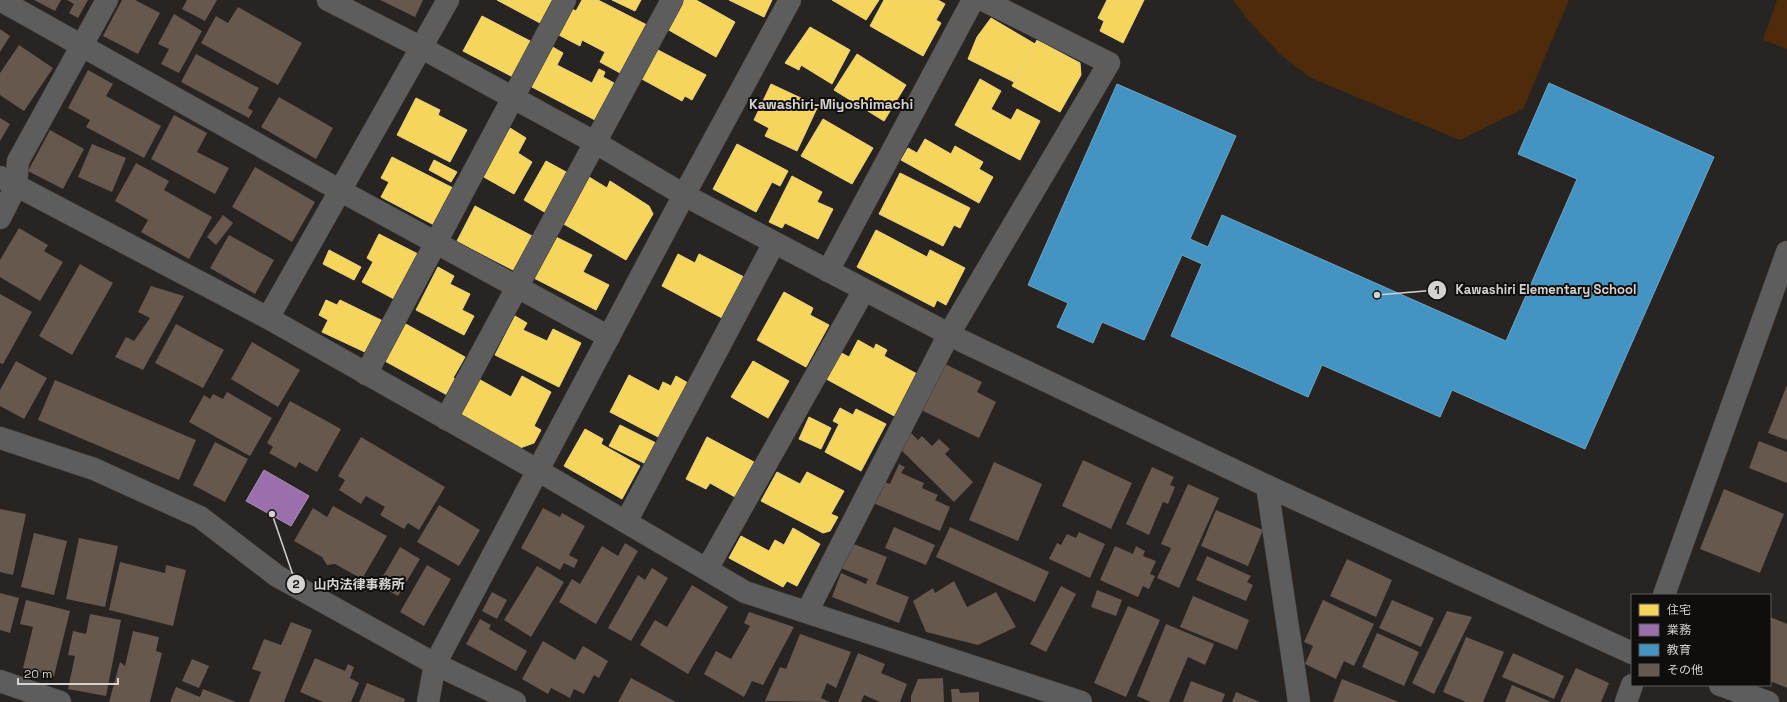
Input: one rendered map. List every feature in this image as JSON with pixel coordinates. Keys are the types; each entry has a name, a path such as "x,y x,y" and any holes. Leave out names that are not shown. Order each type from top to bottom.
{"street":[{"path":"0,0 81,47 609,338"},
{"path":"0,218 8,181 106,0"},
{"path":"328,0 422,48 596,143 684,195 949,334 1267,486 1631,653"},
{"path":"268,318 448,0"},
{"path":"366,374 565,0"},
{"path":"446,419 672,0"},
{"path":"428,702 435,664 539,471 684,195 790,0"},
{"path":"828,271 973,0"},
{"path":"807,612 949,334 1109,63 983,0"},
{"path":"8,181 268,318 539,471 745,592 1067,700"},
{"path":"626,522 774,242"},
{"path":"1664,594 1787,252"},
{"path":"707,569 864,290"},
{"path":"0,438 94,469 200,517 277,576 435,664 515,702"},
{"path":"1267,486 1299,702"},
{"path":"0,680 60,702"},
{"path":"1626,702 1632,686"},
{"path":"1723,686 1768,702"}],"shaded area":[{"path":"1233,0 1569,0 1523,109 1460,140 1311,78 1281,55 1247,19"},
{"path":"1777,0 1787,0 1787,49 1763,40"}],"building: 住宅":[{"path":"497,0 553,0 540,23"},
{"path":"582,0 598,0 647,25 622,74 600,62 605,52 582,40 580,46 557,34 570,8 576,11"},
{"path":"612,0 641,0 635,11"},
{"path":"684,0 696,0 735,22 716,57 667,29"},
{"path":"729,0 772,0 764,17"},
{"path":"832,0 879,0 866,20"},
{"path":"884,0 938,0 945,4 936,20 941,23 923,56 870,26"},
{"path":"1107,0 1144,0 1123,43 1100,31 1104,21 1098,18"},
{"path":"482,16 532,42 513,77 463,51"},
{"path":"991,18 1035,44 1014,82 968,59 977,37"},
{"path":"810,27 850,50 832,84 801,65 799,70 785,63"},
{"path":"1037,40 1080,63 1081,75 1060,112 1012,86"},
{"path":"551,46 563,53 557,65 592,83 599,69 605,72 603,77 614,83 595,120 530,86"},
{"path":"656,49 706,75 692,100 685,96 682,101 640,78"},
{"path":"857,54 906,85 884,121 834,90"},
{"path":"980,79 1001,91 991,109 1011,120 1017,109 1040,121 1020,160 955,125"},
{"path":"771,84 818,106 797,151 765,136 769,128 754,120"},
{"path":"416,98 440,110 438,115 467,130 450,162 397,135"},
{"path":"823,119 873,148 852,184 801,156"},
{"path":"510,128 526,138 518,153 532,162 514,194 482,176"},
{"path":"925,139 951,154 955,146 983,162 979,169 993,177 979,203 901,160 908,148 917,153"},
{"path":"737,144 788,171 780,186 772,182 756,212 713,189"},
{"path":"392,157 453,188 434,225 381,197 389,182 381,178"},
{"path":"434,160 457,172 451,182 429,170"},
{"path":"546,161 568,173 546,213 524,200"},
{"path":"900,173 970,208 960,228 954,225 943,246 879,214"},
{"path":"792,176 822,192 817,202 833,209 818,239 785,223 782,228 769,222"},
{"path":"589,177 607,188 610,181 649,206 653,214 626,260 562,223"},
{"path":"475,206 534,237 515,271 457,241"},
{"path":"876,230 927,257 930,250 965,268 946,305 937,300 934,307 857,267"},
{"path":"379,234 418,254 394,299 362,282 373,262 367,258"},
{"path":"552,235 592,255 583,272 609,285 596,310 530,276"},
{"path":"329,250 361,267 354,280 323,264"},
{"path":"678,254 695,263 699,254 744,277 722,318 662,286"},
{"path":"438,267 454,276 450,284 470,294 462,310 474,316 464,335 416,310"},
{"path":"784,292 813,308 810,315 829,325 806,367 757,340"},
{"path":"326,300 337,305 340,300 383,321 367,353 322,332 328,320 319,315"},
{"path":"515,316 527,323 523,330 547,341 553,329 581,343 559,387 495,355"},
{"path":"404,323 465,357 453,378 458,380 449,396 383,360"},
{"path":"858,340 874,349 876,344 887,350 884,356 919,375 896,417 819,375 834,349 849,357"},
{"path":"753,361 789,381 768,418 731,397"},
{"path":"629,375 659,391 663,382 671,386 676,376 688,383 660,438 610,412"},
{"path":"522,376 551,392 534,426 541,430 534,443 520,448 456,413 475,377 511,397"},
{"path":"840,408 853,415 856,409 886,424 861,471 825,452 839,424 833,421"},
{"path":"809,417 831,428 821,449 799,439"},
{"path":"620,425 658,444 648,465 609,446"},
{"path":"585,429 603,439 601,444 640,466 622,499 564,466"},
{"path":"707,437 754,462 735,497 710,483 706,489 686,479"},
{"path":"777,472 800,484 807,472 844,491 831,514 838,517 830,531 823,533 761,501"},
{"path":"793,528 820,544 797,586 787,581 783,587 729,558 741,536 769,551 775,540 784,545"}],"building: 業務":[{"path":"264,470 309,496 291,526 246,501"}],"building: 教育":[{"path":"1549,83 1714,157 1585,449 1452,390 1440,417 1322,365 1308,397 1171,336 1202,264 1182,255 1144,340 1102,322 1093,343 1057,327 1068,303 1028,285 1117,84 1236,136 1190,239 1208,247 1222,215 1506,341 1577,179 1518,154"}],"building: その他":[{"path":"34,0 61,0 55,11"},
{"path":"67,0 88,0 78,18 69,13 74,4"},
{"path":"122,0 135,0 160,13 138,54 103,36"},
{"path":"187,0 217,0 205,21 182,9"},
{"path":"380,0 423,0 415,17"},
{"path":"238,7 302,43 278,85 201,43 216,16 228,23"},
{"path":"174,14 202,31 179,73 161,64 169,49 158,44"},
{"path":"0,29 10,36 0,52"},
{"path":"19,45 53,68 24,111 0,95 0,73"},
{"path":"196,54 259,88 248,108 253,111 249,118 181,82"},
{"path":"88,70 113,84 106,96 161,126 144,158 86,127 90,120 68,108"},
{"path":"279,97 333,128 316,159 261,127"},
{"path":"174,115 207,133 197,152 229,168 215,194 151,159"},
{"path":"0,118 10,124 0,141"},
{"path":"50,130 84,149 63,189 28,171"},
{"path":"92,144 126,158 112,192 78,177"},
{"path":"136,163 169,181 164,190 212,217 189,259 141,232 148,220 115,201"},
{"path":"255,167 315,202 292,242 232,207"},
{"path":"223,215 233,223 216,245 207,237"},
{"path":"19,228 48,245 44,251 63,262 40,301 0,277 0,260"},
{"path":"229,235 274,260 255,294 210,268"},
{"path":"80,264 113,283 72,355 39,336"},
{"path":"151,286 184,296 143,370 115,357 126,337 134,341 150,318 138,312"},
{"path":"0,294 32,312 3,364 0,363"},
{"path":"176,324 224,350 203,388 155,363"},
{"path":"252,342 300,370 278,407 231,379"},
{"path":"16,361 47,378 24,419 0,406 0,390"},
{"path":"943,363 982,382 977,392 996,402 979,438 921,410"},
{"path":"55,380 196,440 179,480 38,420"},
{"path":"1787,385 1787,440 1768,433"},
{"path":"227,392 272,418 250,456 189,422 204,395 210,399 213,394 223,399"},
{"path":"290,401 341,429 317,472 299,462 296,468 269,453 273,447 267,443"},
{"path":"910,432 918,440 922,436 932,446 939,439 950,449 945,454 973,482 954,502 897,446"},
{"path":"361,437 445,487 419,530 408,523 404,529 380,515 385,507 366,496 361,504 339,490 345,480 338,476"},
{"path":"1759,441 1787,452 1787,483 1749,468"},
{"path":"215,442 248,459 225,502 193,485"},
{"path":"1083,460 1132,483 1111,529 1062,506"},
{"path":"994,462 1042,484 1018,541 969,520"},
{"path":"899,464 905,467 901,473 924,483 922,488 938,495 935,500 950,507 940,531 873,503 882,481 890,484"},
{"path":"1152,467 1174,477 1170,485 1175,487 1168,504 1163,502 1149,535 1126,524"},
{"path":"1188,484 1219,498 1179,588 1157,578 1171,548 1161,544"},
{"path":"1724,489 1784,514 1760,573 1700,549"},
{"path":"439,505 480,530 459,566 417,542"},
{"path":"333,506 387,536 362,579 335,564 327,565 322,557 294,541 313,508 327,517"},
{"path":"543,508 560,517 562,513 585,526 569,555 578,560 574,568 564,563 560,570 521,548"},
{"path":"0,509 26,514 13,575 0,572"},
{"path":"1216,510 1263,530 1248,566 1201,546"},
{"path":"894,527 935,545 926,565 885,548"},
{"path":"950,527 1049,572 1035,602 936,557"},
{"path":"1079,532 1105,544 1090,578 1049,559 1057,543 1061,545 1067,534 1076,538"},
{"path":"34,533 67,541 54,595 21,587"},
{"path":"79,538 118,546 105,607 66,599"},
{"path":"846,541 887,557 876,584 909,597 899,623 832,597 841,573 866,584 868,579 836,566"},
{"path":"625,543 638,551 596,624 559,602 572,579 580,584 602,546 618,556"},
{"path":"1115,546 1133,554 1136,546 1145,551 1143,556 1156,561 1150,574 1155,576 1149,589 1143,586 1138,597 1100,580"},
{"path":"400,547 420,559 398,596 378,585"},
{"path":"1207,556 1251,576 1247,582 1253,585 1246,601 1196,580"},
{"path":"1347,559 1392,580 1376,617 1330,596"},
{"path":"120,562 165,573 166,565 186,570 173,626 109,610"},
{"path":"427,565 451,579 424,626 400,612"},
{"path":"537,566 564,582 531,637 504,620"},
{"path":"652,568 668,578 631,641 608,628 638,575 645,580"},
{"path":"954,581 967,607 996,592 1016,627 978,645 926,632 913,601 933,588 935,593"},
{"path":"692,585 728,607 688,674 640,645 655,620 667,627"},
{"path":"1061,586 1076,594 1046,652 1030,644"},
{"path":"1097,590 1122,600 1116,616 1091,607"},
{"path":"492,592 507,600 497,619 482,611"},
{"path":"0,593 19,598 10,633 0,630"},
{"path":"1193,596 1249,620 1237,650 1180,627"},
{"path":"26,600 70,611 54,676 23,668 33,627 20,624"},
{"path":"1323,600 1374,624 1354,666 1344,661 1336,679 1305,664 1313,646 1304,642"},
{"path":"1392,600 1434,618 1421,647 1379,628"},
{"path":"1128,606 1160,620 1126,697 1094,683"},
{"path":"1447,611 1472,617 1434,694 1412,683"},
{"path":"749,612 794,627 763,685 752,681 744,697 704,674 716,651 731,659 750,626 744,623"},
{"path":"90,614 121,620 106,696 68,689 75,656 68,655 73,631 86,634"},
{"path":"1771,617 1787,624 1787,688 1771,681"},
{"path":"480,619 491,625 489,629 527,651 516,671 466,644"},
{"path":"291,622 312,630 284,702 249,702 261,672 252,669 264,639 281,645"},
{"path":"1166,624 1214,644 1205,665 1188,657 1169,702 1151,702 1137,696"},
{"path":"133,631 159,637 156,651 162,653 150,702 109,702 120,662 125,666"},
{"path":"1377,633 1419,652 1404,686 1362,667"},
{"path":"800,634 851,652 836,688 827,683 821,698 830,702 765,701 780,667 786,669"},
{"path":"1466,637 1504,652 1483,702 1466,702 1443,692"},
{"path":"543,641 575,660 583,646 608,661 599,678 594,675 584,694 574,689 570,698 551,688 548,694 522,679"},
{"path":"858,653 885,664 881,673 907,684 900,702 880,702 864,695 861,702 838,702"},
{"path":"1513,653 1564,676 1554,699 1502,677"},
{"path":"315,658 345,671 348,664 354,667 350,678 359,683 351,702 323,702 300,692"},
{"path":"192,659 209,666 199,688 182,681"},
{"path":"1576,668 1609,683 1601,702 1560,702"},
{"path":"631,678 676,702 618,702"},
{"path":"943,678 944,702 911,702 911,696 918,679"},
{"path":"1342,679 1399,702 1333,702"},
{"path":"1191,681 1225,694 1222,702 1183,702"},
{"path":"367,683 405,699 404,702 359,702"},
{"path":"1512,685 1551,702 1505,702"},
{"path":"176,687 200,697 203,689 236,702 170,702"},
{"path":"951,689 959,689 960,693 979,692 979,702 952,702"},
{"path":"1236,692 1260,702 1232,702"}],"place":[{"name":"Kawashiri Elementary School","path":"1377,295"},
{"name":"山内法律事務所","path":"272,514"}],"district":[{"name":"Kawashiri-Miyoshimachi","path":"831,104"}]}
